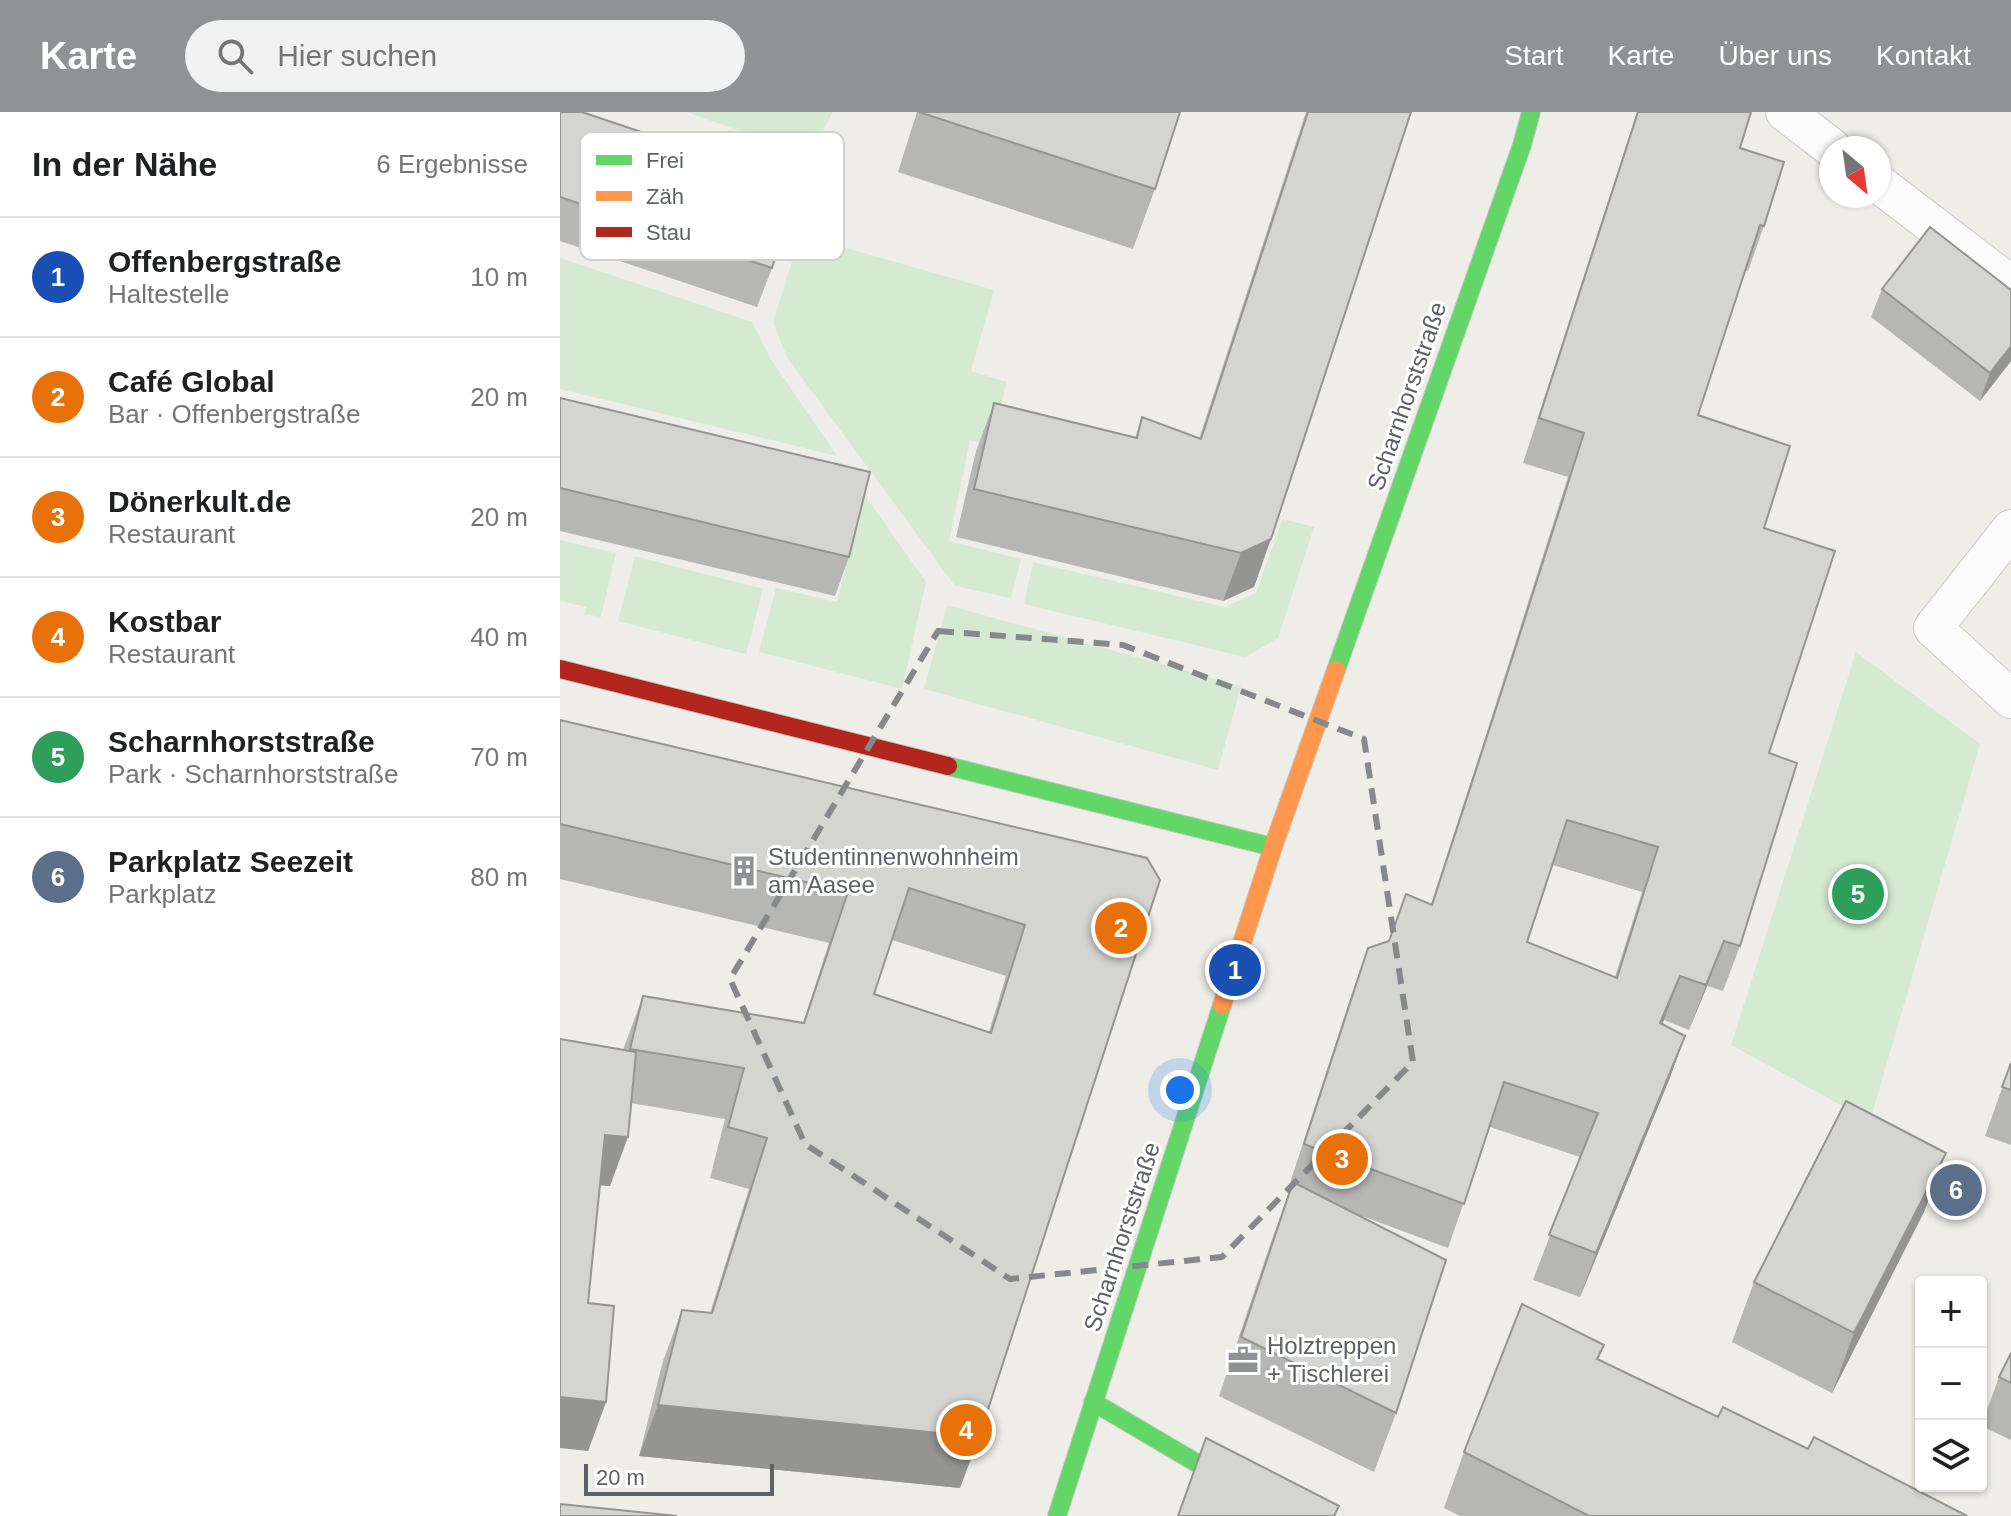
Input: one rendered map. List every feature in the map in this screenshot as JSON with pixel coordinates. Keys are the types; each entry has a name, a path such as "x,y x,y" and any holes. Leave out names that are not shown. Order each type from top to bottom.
{"street":[{"name":"Scharnhorststraße","path":"1057,1516 1273,847 1522,145 1531,112"},
{"path":"560,669 1273,847"},
{"path":"1093,1402 1195,1462 1305,1516"}],"lane":[{"path":"1785,112 1819,138"},
{"path":"1891,193 2011,285"},
{"path":"2011,529 1933,628 2011,699"}],"highlighted area":[{"path":"938,631 1123,645 1364,739 1413,1062 1222,1257 1010,1279 805,1144 730,979"}],"green space":[{"path":"687,112 833,112 822,132 742,132"},
{"path":"844,247 994,290 971,371 1007,382 991,446 970,440 949,541 1021,559 1011,598 955,586 788,359 773,323 792,260 844,260"},
{"path":"560,258 752,322 770,358 837,456 560,389"},
{"path":"833,461 842,463 926,582 902,689 759,652 776,588 837,602 860,508"},
{"path":"1282,519 1314,527 1278,638 1245,657 1024,604 1033,562 1225,607 1256,593"},
{"path":"560,540 616,553 601,617 585,614 586,607 561,601 560,604"},
{"path":"635,556 763,589 746,654 618,621"},
{"path":"947,605 1241,686 1218,770 924,689"},
{"path":"1856,652 1980,744 1870,1121 1731,1045"}],"building":[{"path":"560,112 582,112 641,132 580,132 580,204 560,197"},
{"path":"919,112 1180,112 1155,189"},
{"path":"1308,112 1411,112 1271,539 1241,553 974,489 994,403 1137,438 1142,417 1201,439"},
{"path":"1638,112 1751,112 1740,148 1784,162 1764,226 1760,225 1698,415 1790,446 1764,528 1835,551 1769,753 1797,763 1740,946 1724,941 1706,985 1680,976 1660,1023 1685,1036 1596,1253 1549,1235 1598,1113 1504,1082 1464,1204 1304,1144 1368,948 1389,941 1406,894 1432,905 1501,693 1584,433 1539,418","holes":["1567,820 1658,847 1617,978 1527,942"]},
{"path":"1930,227 2011,290 2011,346 1990,373 1882,289"},
{"path":"748,260 775,260 772,268"},
{"path":"560,398 870,472 849,557 560,488"},
{"path":"560,720 1147,858 1160,880 979,1437 658,1405 682,1310 712,1313 767,1138 728,1127 744,1068 630,1049 643,996 804,1023 848,892 560,824","holes":["909,888 1025,925 991,1033 874,994"]},
{"path":"560,1039 636,1052 628,1137 605,1135 588,1303 614,1306 606,1402 560,1397"},
{"path":"2011,1063 2011,1090 2002,1087"},
{"path":"1846,1101 1946,1153 1854,1333 1754,1282"},
{"path":"1293,1182 1446,1260 1396,1413 1241,1337"},
{"path":"1522,1304 1604,1345 1597,1359 1718,1417 1723,1407 1808,1449 1814,1437 1915,1489 1915,1492 1967,1516 1589,1516 1464,1452"},
{"path":"2011,1353 2011,1383 1999,1377"},
{"path":"1206,1438 1339,1506 1334,1516 1178,1516"},
{"path":"560,1504 677,1516 560,1516"}],"traffic: fast":[{"path":"1336,670 1531,112"},
{"path":"948,766 1273,847"},
{"path":"1057,1516 1222,1005"},
{"path":"1093,1402 1195,1462 1305,1516"}],"traffic: slow":[{"path":"1222,1005 1273,847 1336,670"}],"traffic: jam":[{"path":"560,669 948,766"}],"place":[{"name":"Studentinnenwohnheim am Aasee","path":"744,871"},
{"name":"Scharnhorststraße","path":"1858,894"},
{"name":"Café Global","path":"1121,928"},
{"name":"Offenbergstraße","path":"1235,970"},
{"name":"Dönerkult.de","path":"1342,1159"},
{"name":"Parkplatz Seezeit","path":"1956,1190"},
{"name":"Holztreppen + Tischlerei","path":"1243,1360"},
{"name":"Kostbar","path":"966,1430"}]}
